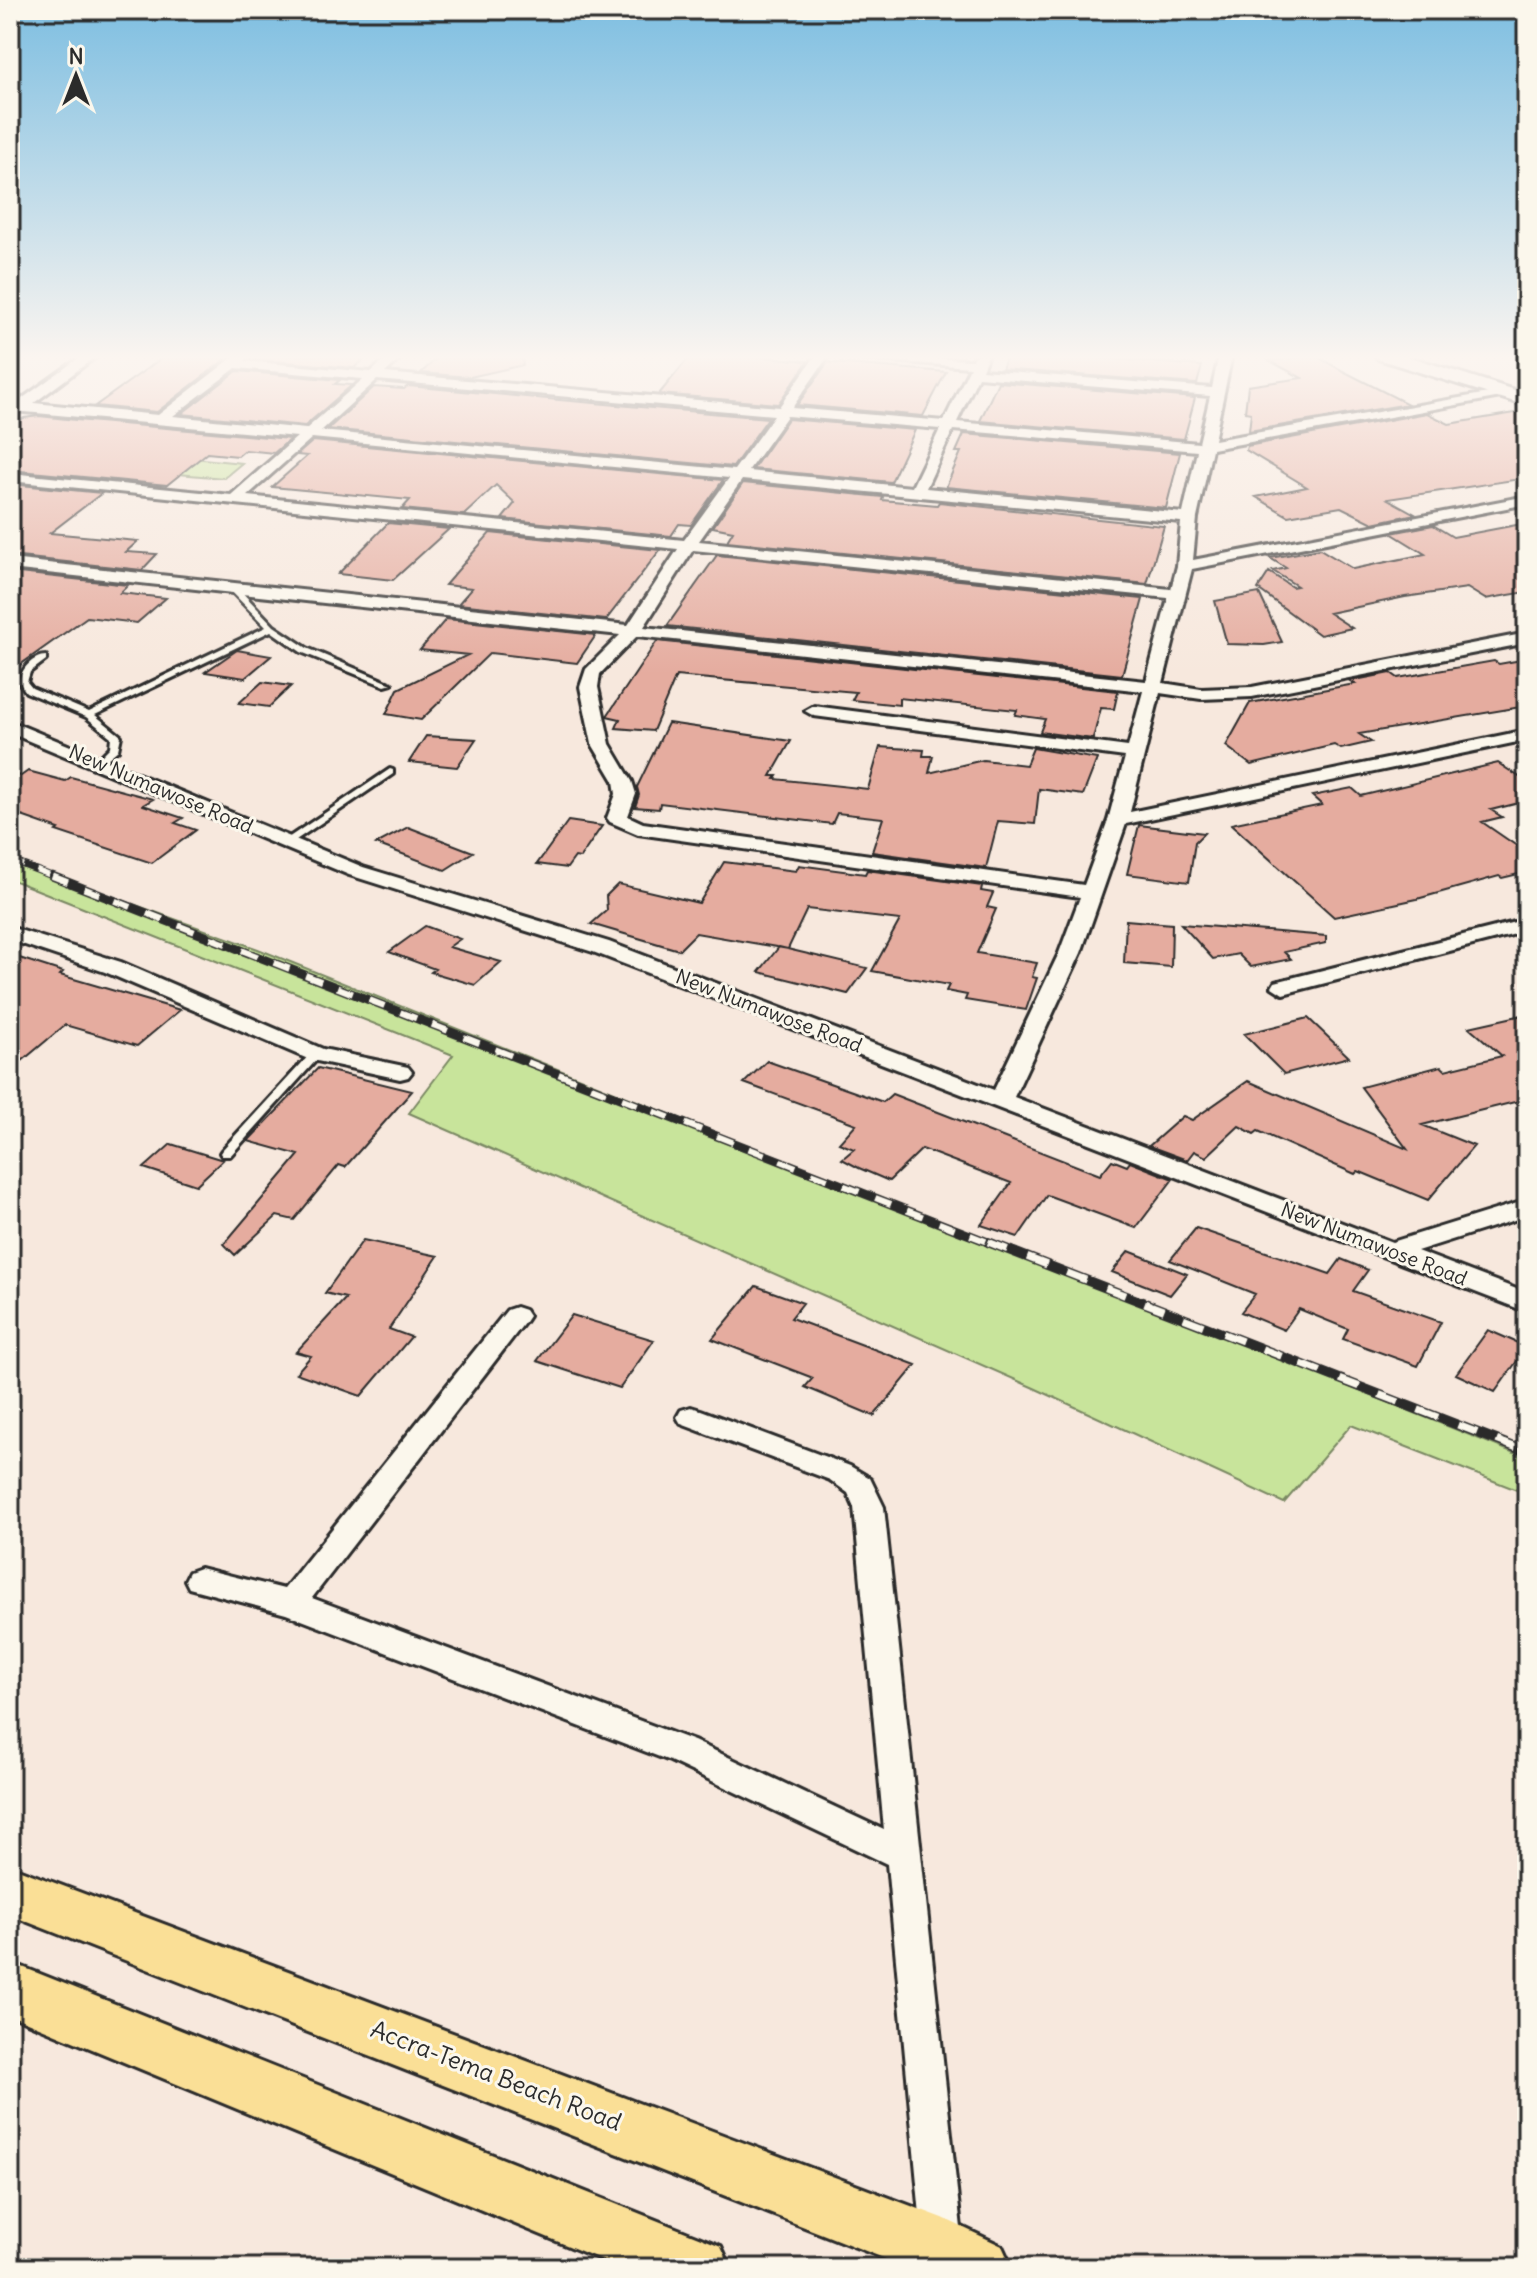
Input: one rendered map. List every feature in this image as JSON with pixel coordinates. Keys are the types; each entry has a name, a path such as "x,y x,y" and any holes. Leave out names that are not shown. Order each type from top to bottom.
{"main road":[{"name":"Accra-Tema Beach Road","path":"10,1890 962,2259"},
{"path":"10,1988 699,2268"}],"street":[{"path":"233,501 277,461"},
{"path":"595,461 1189,518"},
{"path":"749,461 659,587 634,630 592,673 589,687 601,744 623,781 626,794 617,814 621,823 638,828 1090,892"},
{"path":"918,490 931,461"},
{"path":"1001,1099 1070,953 1118,820 1185,566 1189,518 1203,461"},
{"path":"10,477 1176,594"},
{"path":"1185,566 1527,500"},
{"path":"10,564 1201,694 1252,692 1527,638"},
{"path":"814,711 1135,753"},
{"name":"New Numawose Road","path":"10,726 356,871 601,947 1527,1303"},
{"path":"1118,820 1527,735"},
{"path":"1283,987 1527,925"},
{"path":"10,933 113,967 316,1054 400,1072"},
{"path":"1390,1251 1527,1208"},
{"path":"291,1603 516,1316"},
{"path":"691,1417 840,1473 860,1486 869,1507 904,1855 962,2259"},
{"path":"200,1580 291,1603 682,1751 904,1855"}],"lane":[{"path":"232,587 271,628 304,650 388,684"},
{"path":"89,715 271,628"},
{"path":"43,658 23,675 23,682 29,690 89,715 116,736 118,741 115,748 100,762"},
{"path":"287,842 390,772"},
{"path":"226,1153 316,1054"}],"green space":[{"path":"167,461 242,463 224,478 154,472"},
{"path":"10,860 258,949 1527,1458 1527,1494 1351,1425 1284,1503 1034,1388 409,1113 453,1055 10,879"}],"building":[{"path":"10,461 197,461 167,485 10,470"},
{"path":"301,461 526,461 723,480 691,525 679,524 671,536 502,519 515,503 496,485 464,515 402,509 410,500 272,487"},
{"path":"672,461 737,461 733,467"},
{"path":"758,461 901,461 891,482 753,469"},
{"path":"957,461 1178,461 1166,508 946,487"},
{"path":"1265,461 1527,461 1527,478 1388,499 1415,514 1373,523 1341,507 1288,516 1256,497 1307,487"},
{"path":"743,483 883,497 882,500 937,505 939,502 1164,526 1147,584 727,541 733,531 713,527"},
{"path":"10,484 102,493 50,533 138,541 126,552 157,554 142,570 10,556"},
{"path":"388,523 449,529 393,580 338,574"},
{"path":"1527,523 1527,592 1485,599 1467,588 1405,597 1329,613 1352,628 1320,635 1258,589 1269,572 1292,587 1297,586 1273,571 1286,568 1270,558 1320,549 1353,569 1425,554 1391,533 1433,525 1453,537"},
{"path":"490,533 660,550 606,620 458,604 472,588 445,585"},
{"path":"717,555 1143,599 1122,675 667,626"},
{"path":"10,572 128,585 120,593 166,598 137,623 87,617 10,672"},
{"path":"1259,593 1282,642 1227,644 1215,601"},
{"path":"446,619 596,635 577,663 490,653 421,720 386,714 398,689 468,655 420,650"},
{"path":"657,641 1118,691 1114,709 1101,708 1093,739 1040,732 1045,719 1015,715 1017,710 899,698 899,705 852,700 856,692 676,676 653,731 616,728 620,719 607,716"},
{"path":"237,650 271,656 245,678 205,672"},
{"path":"1527,659 1527,706 1359,734 1371,742 1341,749 1334,745 1251,765 1226,746 1250,703 1355,684 1350,681 1391,673 1398,678 1494,661 1499,664"},
{"path":"262,682 291,686 269,707 239,703"},
{"path":"668,723 791,741 771,776 777,776 775,779 868,789 880,747 924,750 923,756 933,756 929,773 983,760 1026,765 1033,748 1097,759 1083,795 1039,789 1035,824 998,821 986,868 872,852 883,818 837,813 832,824 660,803 659,809 635,807 639,795 637,787"},
{"path":"426,736 476,739 457,767 409,762"},
{"path":"1498,763 1527,782 1527,801 1491,810 1502,817 1482,822 1527,853 1527,872 1502,878 1499,876 1417,899 1334,917 1231,824 1322,805 1312,796 1352,788 1361,796"},
{"path":"28,771 65,781 71,777 153,799 143,805 183,818 175,823 196,830 152,863 56,831 59,829 10,812 10,773 21,776"},
{"path":"568,821 602,826 580,858 575,857 567,868 537,864"},
{"path":"1139,825 1204,833 1195,842 1189,882 1127,874"},
{"path":"408,827 473,852 445,870 376,844"},
{"path":"724,862 796,871 799,865 865,874 867,870 982,886 981,891 993,893 987,907 996,909 977,953 1037,963 1032,977 1037,978 1026,1010 965,1000 967,995 946,991 949,985 872,971 900,920 807,909 788,949 696,933 679,950 591,924 607,910 606,896 618,884 699,903"},
{"path":"1126,920 1172,924 1171,967 1124,963"},
{"path":"1181,924 1326,936 1326,943 1284,952 1291,959 1251,967 1238,954 1213,959"},
{"path":"425,926 460,939 449,947 501,962 475,985 431,972 435,969 389,952"},
{"path":"779,947 867,968 848,994 759,972"},
{"path":"10,955 63,972 60,975 180,1010 137,1046 65,1025 10,1071"},
{"path":"1527,1014 1527,1099 1422,1125 1474,1146 1428,1200 1358,1171 1355,1174 1258,1131 1254,1134 1239,1126 1206,1157 1194,1151 1187,1160 1149,1146 1183,1116 1192,1120 1248,1081 1407,1149 1361,1087 1441,1066 1445,1070 1502,1056 1469,1027"},
{"path":"1308,1018 1349,1057 1284,1074 1244,1034"},
{"path":"767,1061 883,1102 892,1094 1100,1175 1112,1160 1127,1166 1130,1162 1173,1179 1136,1228 1047,1195 1018,1237 981,1225 1011,1183 922,1149 889,1181 859,1168 842,1159 854,1149 839,1143 856,1124 744,1083"},
{"path":"318,1068 412,1091 345,1167 339,1165 294,1220 277,1216 235,1255 224,1244 299,1155 248,1141"},
{"path":"171,1144 223,1160 196,1185 144,1168"},
{"path":"1196,1228 1330,1274 1341,1259 1368,1270 1353,1291 1441,1322 1418,1366 1343,1339 1348,1329 1299,1309 1284,1330 1241,1312 1255,1294 1170,1260"},
{"path":"363,1240 438,1256 389,1329 411,1337 361,1396 296,1373 311,1356 296,1352 346,1298 325,1293"},
{"path":"1129,1251 1187,1274 1170,1295 1112,1272"},
{"path":"756,1286 803,1303 791,1318 916,1365 874,1416 805,1387 813,1378 712,1339"},
{"path":"572,1315 654,1340 620,1388 537,1361"},
{"path":"1488,1330 1527,1347 1495,1392 1456,1374"}],"railway":[{"path":"10,860 57,878"},
{"path":"52,876 993,1244"},
{"path":"988,1242 1527,1452"}]}
